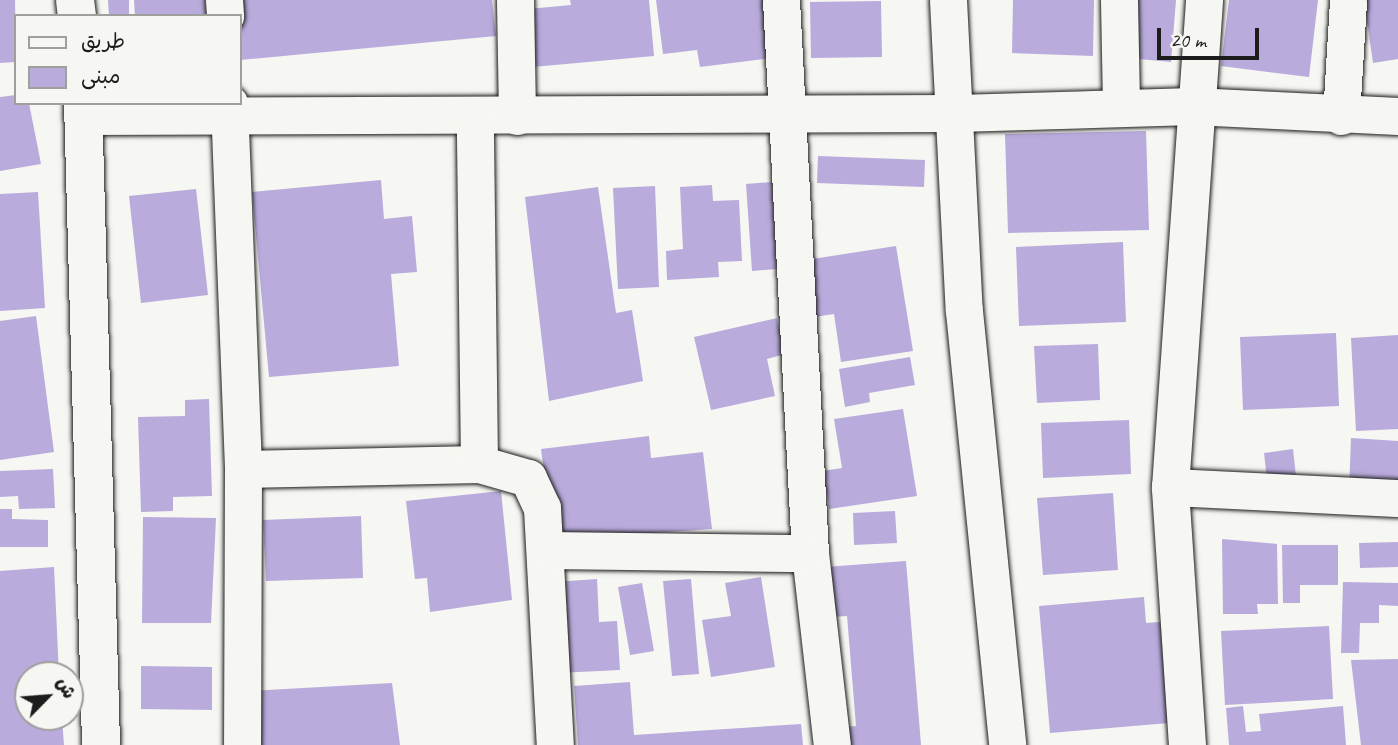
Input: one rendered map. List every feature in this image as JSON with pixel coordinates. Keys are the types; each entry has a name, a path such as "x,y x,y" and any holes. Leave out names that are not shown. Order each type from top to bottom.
{"street":[{"path":"515,0 517,117"},
{"path":"781,0 789,112 810,553 832,745"},
{"path":"948,0 957,113 964,311 1007,745"},
{"path":"1119,0 1121,108"},
{"path":"1187,745 1170,486 1193,106 1204,0"},
{"path":"1341,116 1348,0"},
{"path":"101,745 84,110 517,117 789,112 957,113 1193,106 1341,116 1398,116"},
{"path":"229,112 243,469 242,745"},
{"path":"475,117 479,464"},
{"path":"243,469 479,464 528,478 542,508 555,745"},
{"path":"1170,486 1398,498"},
{"path":"546,550 810,553"}],"building":[{"path":"0,0 15,0 14,62 0,63"},
{"path":"108,0 129,0 129,14 109,14"},
{"path":"134,0 205,0 207,14 135,14"},
{"path":"234,0 492,0 496,36 242,60 242,14 235,14"},
{"path":"570,0 649,0 654,56 533,67 528,9 571,5"},
{"path":"656,0 774,0 781,57 700,67 697,50 663,54"},
{"path":"1013,0 1094,0 1093,56 1012,53"},
{"path":"1133,0 1176,0 1171,62 1128,58"},
{"path":"1229,0 1318,0 1309,77 1221,66"},
{"path":"1364,0 1398,0 1398,59 1373,63"},
{"path":"881,1 882,57 811,58 810,2"},
{"path":"14,95 14,105 29,105 41,164 0,171 0,97"},
{"path":"1146,131 1149,230 1008,233 1005,134"},
{"path":"818,156 925,160 924,187 817,183"},
{"path":"381,180 384,219 412,216 417,272 391,274 399,366 269,377 252,192"},
{"path":"772,182 777,269 752,271 746,184"},
{"path":"712,185 713,201 739,200 742,261 718,262 719,277 667,280 666,251 683,249 680,187"},
{"path":"655,186 659,287 618,289 613,188"},
{"path":"598,187 616,313 632,310 643,381 549,401 525,197"},
{"path":"196,189 208,295 141,303 129,196"},
{"path":"38,192 45,308 0,311 0,194"},
{"path":"1123,242 1126,322 1019,326 1016,247"},
{"path":"896,246 913,351 841,362 834,314 814,317 806,260"},
{"path":"36,316 54,452 0,460 0,321"},
{"path":"777,318 785,354 767,359 775,396 711,410 694,337"},
{"path":"1336,333 1339,406 1243,410 1240,337"},
{"path":"1398,335 1398,429 1356,431 1351,338"},
{"path":"1098,344 1100,400 1037,403 1034,346"},
{"path":"910,357 915,385 869,393 870,402 845,407 839,369"},
{"path":"209,399 212,496 173,497 173,511 141,512 138,417 185,416 185,400"},
{"path":"903,409 917,496 829,509 823,471 842,468 834,419"},
{"path":"1129,420 1131,474 1043,478 1041,423"},
{"path":"649,436 651,458 703,452 712,529 553,540 541,449"},
{"path":"1351,438 1398,441 1398,495 1349,492"},
{"path":"1293,449 1297,485 1268,489 1264,453"},
{"path":"53,469 55,508 19,509 18,496 0,497 0,471"},
{"path":"501,491 512,600 430,612 427,578 415,579 406,501"},
{"path":"1113,493 1118,570 1043,575 1037,498"},
{"path":"0,509 12,509 12,519 48,520 48,547 0,547"},
{"path":"895,511 897,543 854,545 853,513"},
{"path":"361,516 363,578 266,581 263,520"},
{"path":"143,517 216,518 211,623 142,623"},
{"path":"1222,539 1277,544 1278,604 1257,604 1258,614 1223,614"},
{"path":"1398,542 1398,567 1360,568 1359,543"},
{"path":"1282,545 1338,545 1338,585 1300,585 1300,603 1283,603"},
{"path":"906,561 921,745 847,745 846,727 856,726 847,616 830,617 825,567"},
{"path":"54,567 58,661 14,661 14,731 63,731 64,745 0,745 0,571"},
{"path":"761,577 775,667 711,677 702,620 731,616 725,583"},
{"path":"597,579 599,622 617,621 620,670 558,673 553,582"},
{"path":"691,579 699,674 672,676 663,581"},
{"path":"1343,582 1398,583 1398,606 1379,605 1379,623 1360,623 1359,653 1341,653"},
{"path":"642,583 654,651 630,655 618,587"},
{"path":"1144,597 1146,623 1172,621 1181,722 1050,733 1039,606"},
{"path":"1329,626 1333,699 1225,705 1221,631"},
{"path":"1398,659 1398,745 1361,745 1351,660"},
{"path":"141,666 212,667 212,710 141,709"},
{"path":"630,682 634,735 801,724 803,745 578,745 574,686"},
{"path":"392,683 400,745 253,745 250,691"},
{"path":"1243,706 1246,732 1261,731 1259,714 1343,706 1346,745 1229,745 1226,708"}]}
